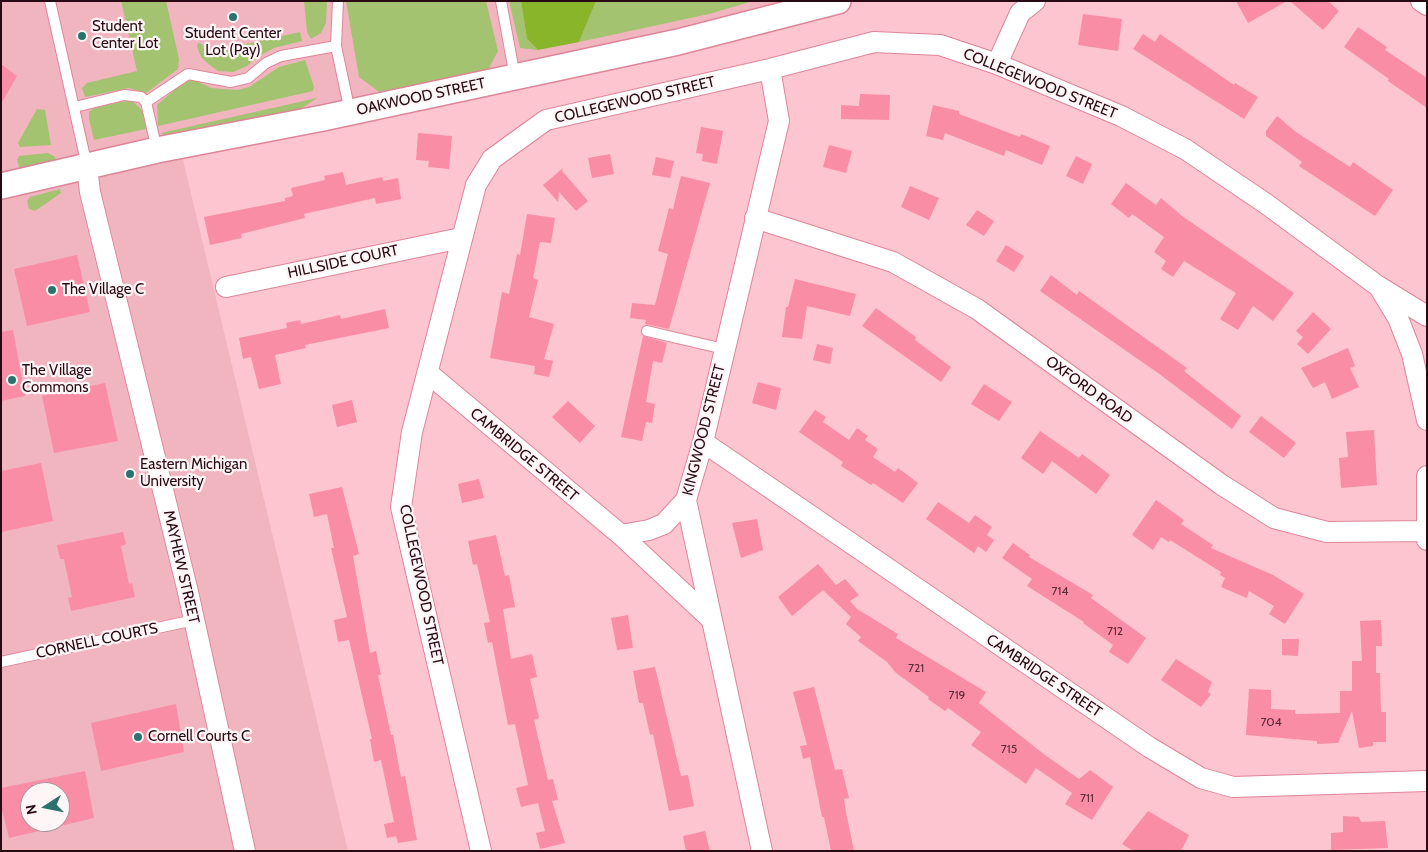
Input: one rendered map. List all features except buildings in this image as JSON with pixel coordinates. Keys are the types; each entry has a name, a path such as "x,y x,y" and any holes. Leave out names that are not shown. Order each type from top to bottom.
{"street":[{"name":"OAKWOOD STREET","path":"1,186 157,150 515,78 678,42 838,1"},
{"path":"997,64 1020,13 1035,1"},
{"path":"1421,1 1427,5"},
{"name":"COLLEGEWOOD STREET","path":"481,851 400,507 412,432 476,185 492,159 546,120 770,69 874,42 940,45 997,64 1121,116 1185,148 1265,203 1378,286 1427,316"},
{"name":"KINGWOOD STREET","path":"762,851 686,500 703,442 779,121 770,69"},
{"name":"MAYHEW STREET","path":"87,167 90,192 194,620 245,851"},
{"name":"OXFORD ROAD","path":"755,218 893,262 977,309 1222,485 1274,518 1327,532 1427,531"},
{"name":"HILLSIDE COURT","path":"226,287 461,238"},
{"path":"1378,286 1398,318 1412,354 1427,420"},
{"name":"CAMBRIDGE STREET","path":"428,373 621,535 711,619"},
{"name":"CAMBRIDGE STREET","path":"703,442 1149,748 1201,778 1233,788 1427,781"},
{"path":"1427,476 1427,540"},
{"path":"621,535 649,530 664,524 686,500"}],"lane":[{"path":"50,1 87,167"},
{"path":"338,1 336,46 350,112"},
{"path":"501,1 515,78"},
{"path":"146,102 185,76 194,73 216,80 231,82 248,78 266,63 281,56 336,46"},
{"path":"74,107 124,95 135,95 146,102 157,150"},
{"path":"647,331 724,349"},
{"name":"CORNELL COURTS","path":"1,662 194,620"}],"shaded area":[{"name":"Eastern Michigan University","path":"1,1 786,1 708,24 182,156 348,851 1,851"}],"green space":[{"path":"121,1 166,1 179,59 178,69 146,93 129,88 85,97 82,88 87,83 137,71"},
{"path":"304,1 327,1 326,23 321,33 311,39 307,32"},
{"path":"346,1 486,1 498,51 487,72 382,94 359,77"},
{"path":"509,1 521,1 527,39 538,50 520,48"},
{"path":"521,1 596,1 579,42 538,50 527,39"},
{"path":"596,1 753,1 709,14 579,42"},
{"path":"300,32 302,41 274,48 259,56 247,66 233,72 218,71 201,57 197,47 198,43 202,44 206,53"},
{"path":"305,60 314,87 313,91 158,126 157,105 179,86 190,80 195,80 211,88 237,90 249,87 279,67"},
{"path":"317,98 299,110 168,137 161,133"},
{"path":"131,100 142,110 146,129 94,140 89,112 95,107"},
{"path":"37,109 45,110 51,145 20,147 18,143"},
{"path":"48,153 55,157 56,162 20,170 17,160 19,156"},
{"path":"60,189 61,193 35,211 29,209 27,201 30,197"}],"place":[{"name":"Student Center Lot (Pay)","path":"233,17"},
{"name":"Student Center Lot","path":"82,36"},
{"name":"The Village C","path":"52,290"},
{"name":"The Village Commons","path":"12,380"},
{"name":"Eastern Michigan University","path":"130,474"},
{"name":"Cornell Courts C","path":"138,737"}]}
